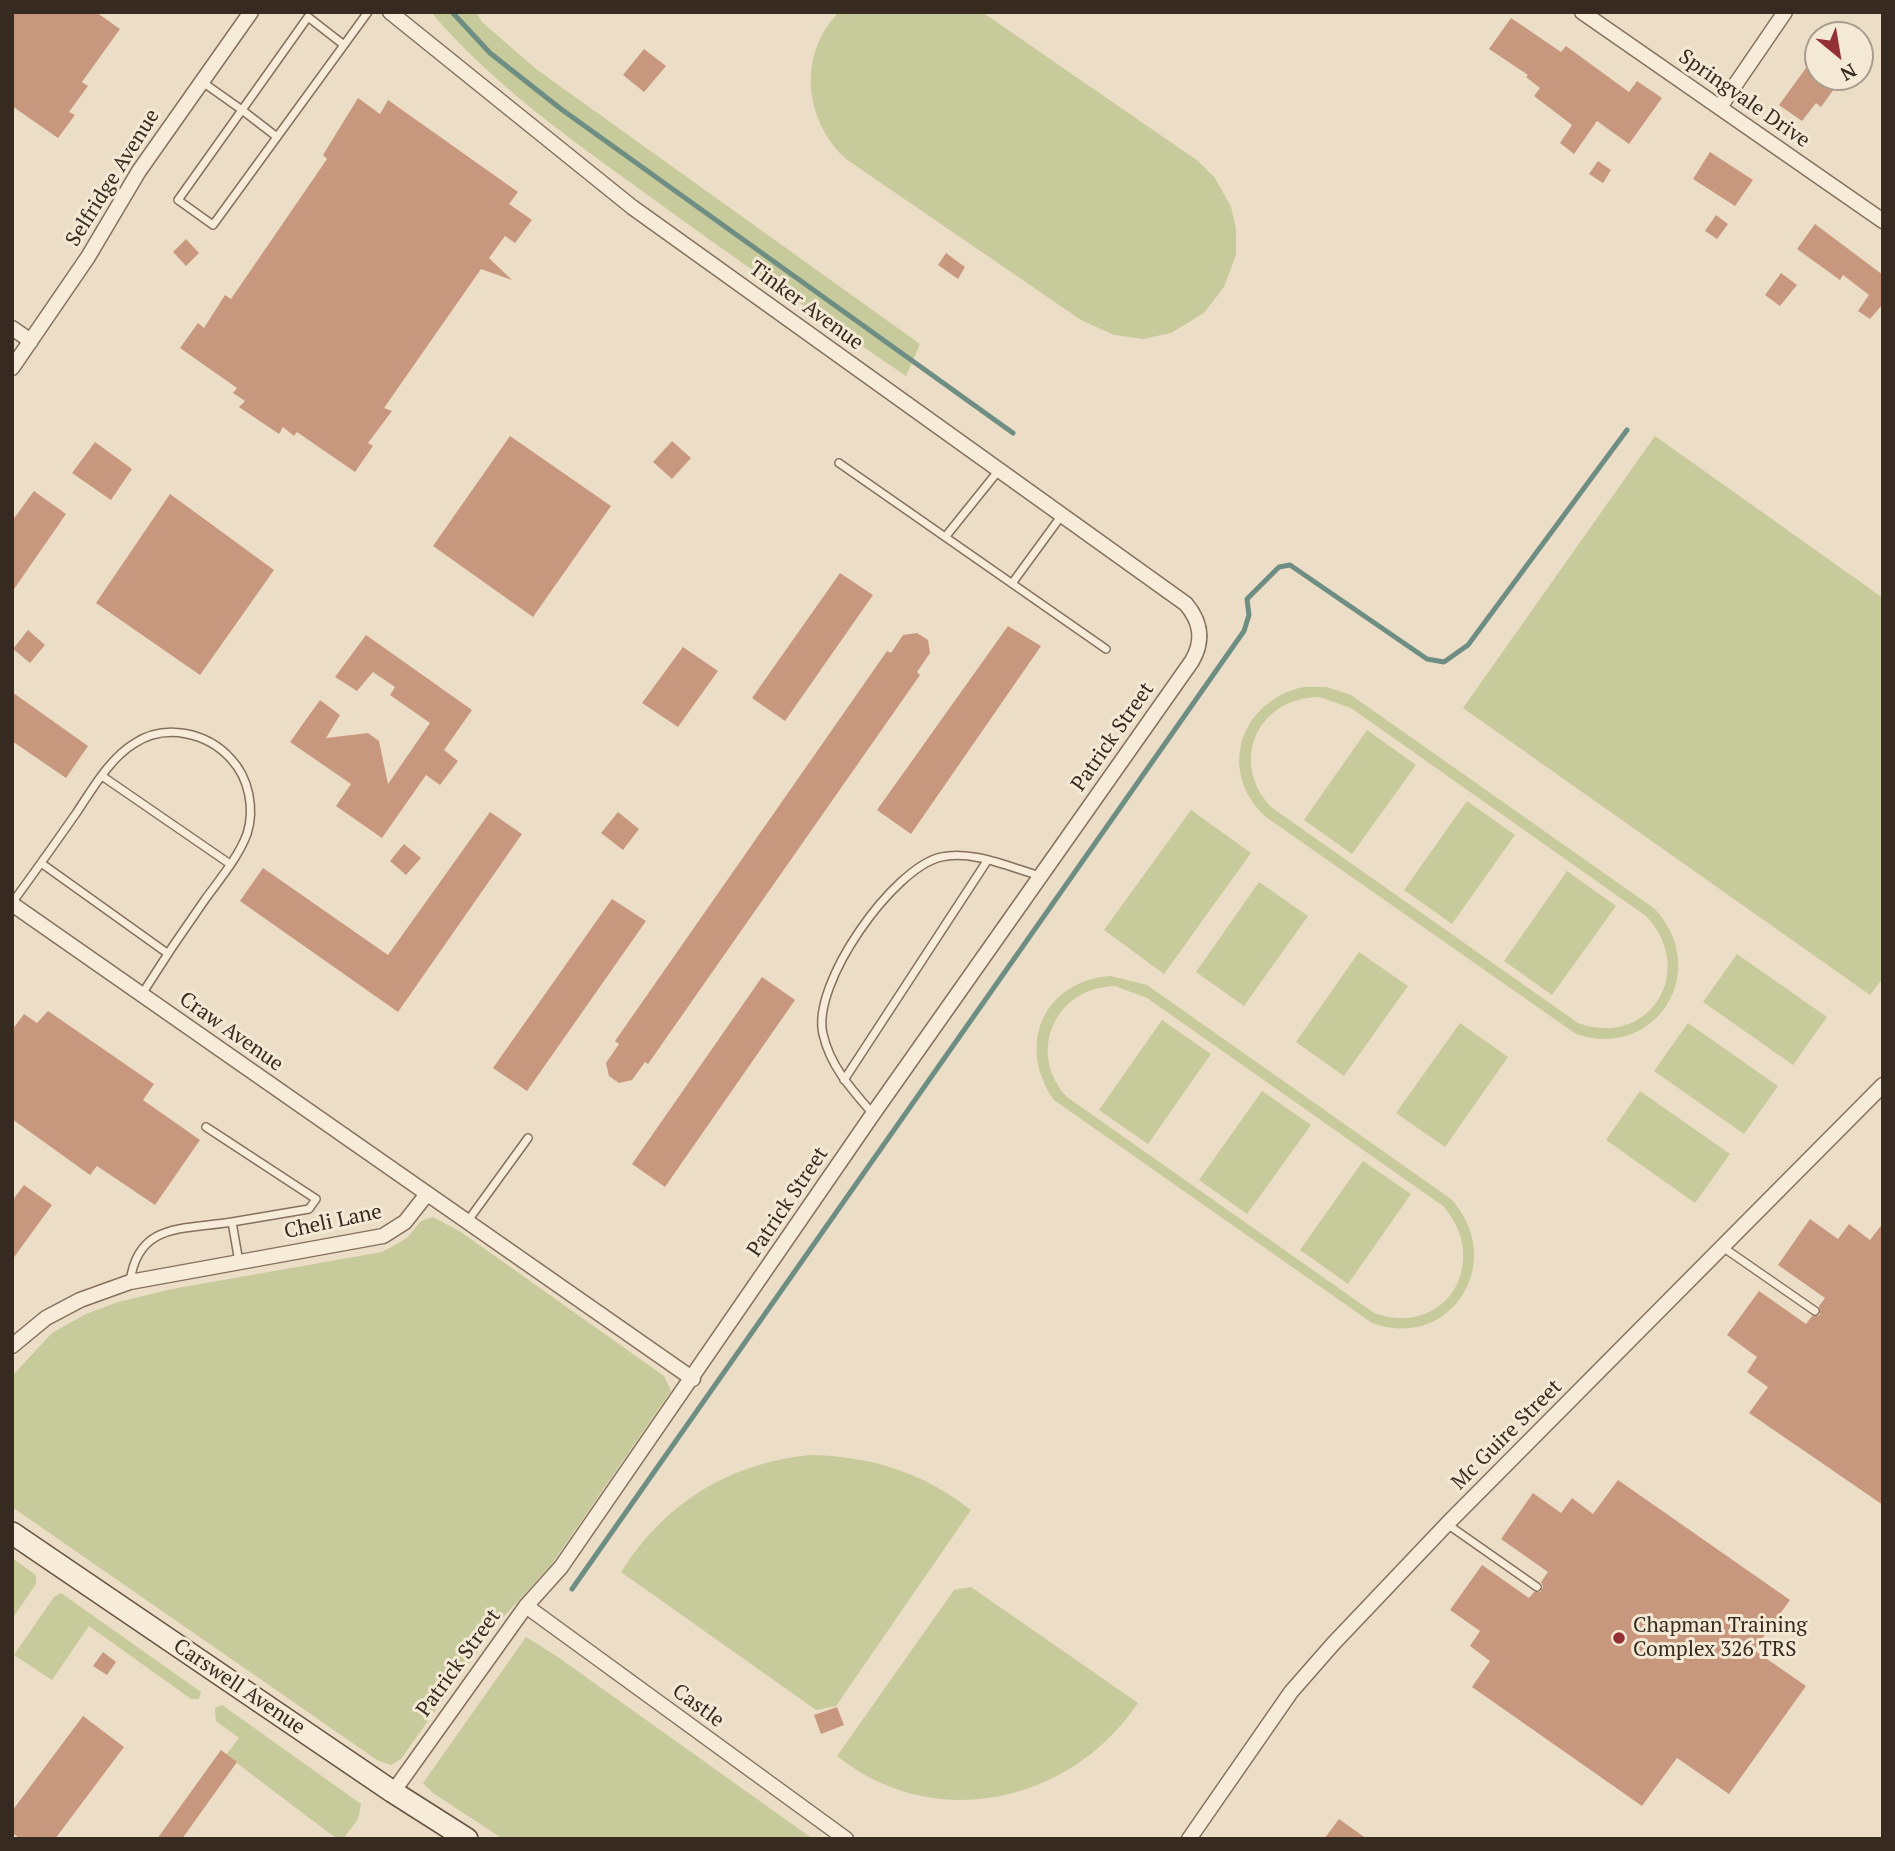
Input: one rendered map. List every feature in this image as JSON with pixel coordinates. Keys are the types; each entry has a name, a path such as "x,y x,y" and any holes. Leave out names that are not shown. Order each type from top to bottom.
{"street":[{"name":"Selfridge Avenue","path":"12,368 88,257 139,171 251,12"},
{"name":"Tinker Avenue","path":"390,12 632,207 1186,604 1200,627"},
{"name":"Springvale Drive","path":"1582,12 1883,221"},
{"path":"1720,107 1785,12"},
{"path":"12,328 31,341"},
{"name":"Patrick Street","path":"393,1792 526,1606 561,1567 693,1380 873,1114 1192,661 1200,640 1200,627"},
{"name":"Craw Avenue","path":"12,903 427,1194"},
{"name":"Mc Guire Street","path":"1189,1839 1291,1692 1447,1524 1883,1085"},
{"path":"427,1194 693,1380"},
{"name":"Cheli Lane","path":"12,1346 46,1318 80,1300 130,1282 383,1236 405,1222 427,1194"},
{"name":"Carswell Avenue","path":"12,1533 393,1792 467,1839"},
{"name":"Castle","path":"526,1606 846,1839"}],"lane":[{"path":"344,45 308,17 178,200 213,225 277,137 344,45 368,12"},
{"path":"201,81 277,137"},
{"path":"839,463 1106,649"},
{"path":"946,536 999,470"},
{"path":"1013,582 1062,515"},
{"path":"12,903 102,776 123,752 152,735 185,733 204,738 222,749 245,782 251,803 247,833 230,864 167,953 142,995"},
{"path":"102,776 230,864"},
{"path":"873,1114 844,1080 826,1042 822,1014 843,955 867,920 913,870 940,857 966,855 1040,876"},
{"path":"844,1080 987,861"},
{"path":"41,863 167,953"},
{"path":"130,1282 132,1261 145,1242 160,1234 309,1209 316,1199 206,1127"},
{"path":"466,1223 528,1138"},
{"path":"232,1222 239,1262"},
{"path":"1724,1248 1815,1311"},
{"path":"1447,1524 1537,1587"}],"green space":[{"path":"431,12 476,12 482,22 536,69 920,344 906,376 710,240 560,131 479,63"},
{"path":"839,12 982,12 1198,161 1215,178 1231,207 1236,229 1236,255 1224,287 1204,313 1171,333 1143,339 1114,335 1081,320 846,159 821,126 811,87 816,48"},
{"path":"1655,436 1883,598 1883,978 1870,995 1463,708"},
{"path":"1303,687 1326,687 1351,695 1655,909 1671,933 1678,958 1676,983 1667,1005 1651,1023 1630,1035 1605,1039 1576,1034 1266,817 1251,799 1242,780 1239,760 1242,741 1250,723 1263,707 1281,695","holes":["1319,697 1351,708 1646,916 1661,937 1667,960 1666,981 1658,1000 1644,1015 1626,1025 1603,1028 1578,1023 1271,807 1258,789 1252,771 1251,753 1265,720 1279,708 1297,700"]},
{"path":"1367,730 1416,765 1352,854 1304,820"},
{"path":"1467,801 1515,835 1452,924 1404,890"},
{"path":"1191,810 1251,853 1164,974 1104,930"},
{"path":"1567,871 1616,906 1552,995 1504,961"},
{"path":"1259,882 1308,916 1244,1006 1196,972"},
{"path":"1359,952 1408,986 1344,1076 1296,1042"},
{"path":"1737,954 1827,1017 1793,1065 1703,1002"},
{"path":"1110,976 1147,985 1451,1199 1467,1223 1474,1249 1472,1273 1462,1295 1447,1313 1426,1325 1400,1329 1372,1323 1054,1100 1043,1079 1037,1059 1037,1038 1053,1003 1068,990 1087,981","holes":["1115,986 1147,998 1443,1206 1457,1227 1463,1250 1462,1271 1454,1290 1440,1305 1422,1315 1400,1318 1374,1313 1067,1097 1055,1080 1049,1061 1048,1043 1053,1025 1063,1010 1076,998 1094,989"]},
{"path":"1162,1020 1211,1054 1148,1144 1099,1110"},
{"path":"1460,1023 1508,1057 1445,1147 1396,1113"},
{"path":"1688,1023 1778,1086 1744,1134 1654,1071"},
{"path":"1262,1091 1311,1125 1247,1214 1199,1180"},
{"path":"1640,1091 1730,1154 1695,1203 1606,1140"},
{"path":"1363,1161 1411,1194 1348,1284 1300,1250"},
{"path":"433,1217 461,1232 664,1376 671,1391 551,1565 496,1625 401,1759 391,1765 377,1760 12,1507 12,1376 52,1333 86,1314 118,1302 172,1289 382,1252 407,1238 421,1221"},
{"path":"809,1455 853,1459 895,1469 934,1486 971,1510 836,1706 816,1710 621,1572 657,1526 701,1491 751,1467"},
{"path":"12,1558 36,1575 36,1584 12,1619"},
{"path":"971,1587 1138,1703 1110,1737 1076,1764 1039,1784 999,1796 957,1800 916,1795 875,1780 837,1756 954,1590"},
{"path":"61,1593 201,1692 199,1699 191,1699 89,1626 52,1680 14,1655 54,1597"},
{"path":"526,1637 813,1839 503,1839 433,1793 423,1783"},
{"path":"222,1705 361,1804 358,1819 343,1839 337,1839 226,1755 239,1738 216,1721 215,1708"}],"building":[{"path":"12,12 96,12 120,29 82,82 88,86 69,112 75,115 58,138 12,106"},
{"path":"1511,18 1561,52 1566,46 1629,92 1637,81 1662,98 1629,144 1597,121 1574,154 1560,143 1572,125 1534,96 1540,88 1526,77 1528,75 1489,49"},
{"path":"644,49 666,66 644,92 623,75"},
{"path":"1804,71 1804,91 1833,91 1821,107 1816,103 1802,121 1779,105"},
{"path":"358,98 380,114 388,100 518,192 509,204 532,220 515,243 505,236 489,258 512,280 481,269 384,408 392,411 368,443 373,446 355,472 297,432 294,436 283,427 279,434 239,407 245,401 233,393 237,388 180,348 198,323 204,328 225,295 231,299 327,159 323,155"},
{"path":"1710,152 1753,180 1735,206 1693,179"},
{"path":"1598,161 1611,170 1603,183 1589,174"},
{"path":"1716,215 1728,224 1717,239 1705,231"},
{"path":"1815,224 1883,275 1883,304 1870,319 1858,311 1869,295 1843,275 1840,280 1797,249"},
{"path":"186,239 199,253 186,266 173,252"},
{"path":"946,253 965,267 958,279 938,265"},
{"path":"1781,273 1797,285 1780,306 1765,295"},
{"path":"510,436 611,506 533,617 433,546"},
{"path":"672,441 691,458 672,479 653,462"},
{"path":"95,442 132,469 111,500 72,473"},
{"path":"34,491 66,514 12,592 12,521"},
{"path":"170,494 274,570 200,675 96,603"},
{"path":"840,573 873,595 785,721 752,698"},
{"path":"1008,626 1041,646 911,834 877,810"},
{"path":"28,630 45,645 30,663 13,649"},
{"path":"917,633 928,640 930,653 917,672 920,675 648,1064 645,1062 632,1080 619,1083 609,1076 606,1063 619,1044 615,1041 887,651 891,653 903,635"},
{"path":"366,635 472,710 444,750 458,761 440,785 426,775 382,838 336,806 351,784 290,742 320,700 340,715 326,738 368,733 379,741 388,784 430,723 390,695 395,687 373,672 357,691 335,677"},
{"path":"683,647 718,671 678,727 642,703"},
{"path":"12,692 88,746 66,778 12,741"},
{"path":"490,812 522,834 398,1012 240,901 263,868 388,955"},
{"path":"618,812 639,829 623,850 601,833"},
{"path":"404,844 421,858 406,875 390,861"},
{"path":"612,899 646,921 527,1091 493,1068"},
{"path":"762,977 795,1000 665,1187 632,1164"},
{"path":"48,1011 154,1084 143,1100 200,1140 155,1205 97,1166 90,1175 12,1119 12,1030 24,1014 37,1023"},
{"path":"24,1185 52,1205 12,1260 12,1201"},
{"path":"1810,1219 1838,1239 1849,1224 1870,1240 1883,1223 1883,1505 1749,1413 1768,1387 1747,1372 1757,1357 1727,1335 1759,1291 1806,1324 1812,1316 1820,1315 1819,1306 1825,1298 1778,1265"},
{"name":"Chapman Training Complex 326 TRS","path":"1618,1480 1790,1600 1754,1650 1806,1686 1729,1794 1677,1758 1642,1806 1472,1687 1490,1661 1470,1646 1480,1631 1450,1610 1482,1565 1529,1598 1534,1592 1540,1592 1543,1587 1541,1582 1548,1572 1501,1539 1533,1493 1561,1513 1572,1498 1593,1514"},
{"path":"103,1652 116,1662 107,1675 93,1666"},
{"path":"837,1707 844,1725 821,1734 814,1715"},
{"path":"83,1716 124,1747 55,1839 21,1839 12,1833 12,1811"},
{"path":"221,1750 237,1762 182,1839 157,1839"},
{"path":"1339,1819 1367,1839 1324,1839"}],"waterway":[{"path":"452,12 490,53 561,109 1013,433"},
{"path":"572,1589 1244,631 1249,615 1247,599 1279,567 1290,565 1427,659 1444,662 1468,645 1627,430"}],"place":[{"name":"Chapman Training Complex 326 TRS","path":"1619,1638"}]}
